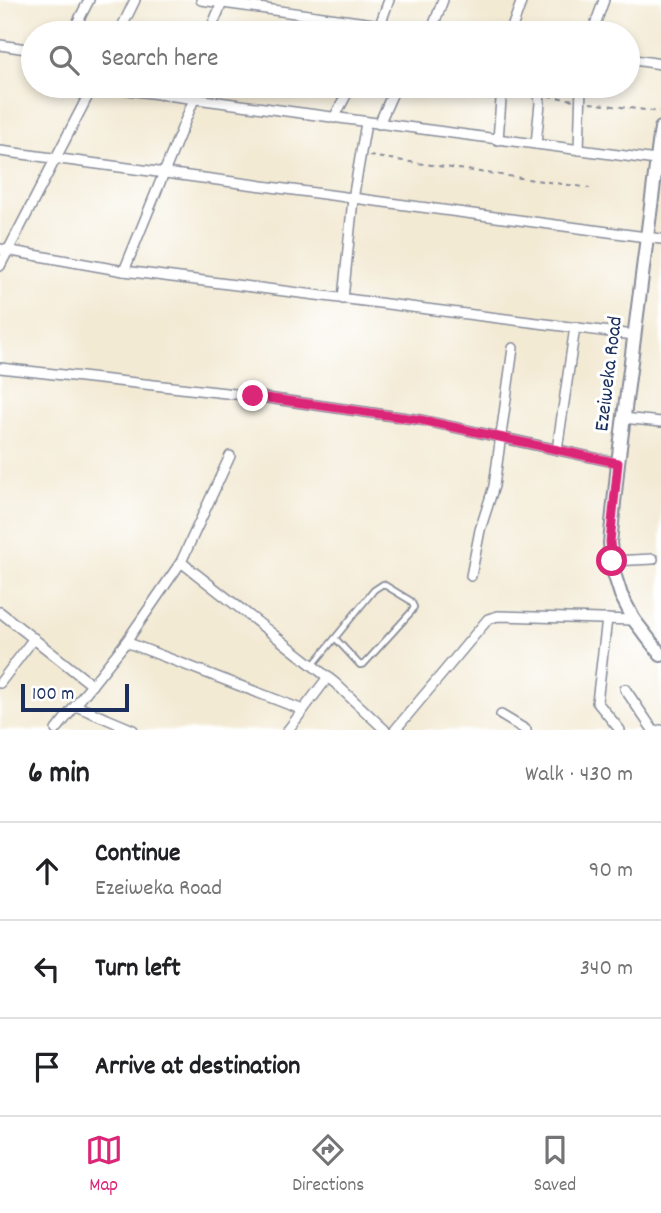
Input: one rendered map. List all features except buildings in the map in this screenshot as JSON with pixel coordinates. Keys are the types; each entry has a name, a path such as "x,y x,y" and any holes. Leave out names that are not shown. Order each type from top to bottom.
{"main road":[{"name":"Ezeiweka Road","path":"661,128 656,160 654,238 634,335 610,542 621,595 634,620 661,655"}],"street":[{"path":"78,21 89,0"},
{"path":"125,21 135,0"},
{"path":"201,0 331,21"},
{"path":"382,21 389,0"},
{"path":"437,21 443,0"},
{"path":"514,21 522,0"},
{"path":"596,21 604,0"},
{"path":"214,21 222,3"},
{"path":"0,45 21,48"},
{"path":"640,61 661,64"},
{"path":"0,266 4,249 88,98"},
{"path":"186,98 656,160"},
{"path":"334,118 345,98"},
{"path":"379,124 391,98"},
{"path":"498,139 500,98"},
{"path":"536,144 538,98"},
{"path":"579,150 580,98"},
{"path":"124,271 194,99"},
{"path":"343,299 353,199 366,122"},
{"path":"0,151 654,238"},
{"path":"4,249 124,271 634,335"},
{"path":"557,450 575,327"},
{"path":"471,576 480,530 494,486 513,348"},
{"path":"0,368 253,396 421,420 618,463"},
{"path":"623,418 661,422"},
{"path":"56,730 126,642 181,562 230,456"},
{"path":"612,561 653,559"},
{"path":"181,562 328,677 385,730"},
{"path":"0,612 92,685"},
{"path":"395,730 488,619 498,616 634,620"},
{"path":"607,619 597,702 620,730"},
{"path":"0,683 34,639"},
{"path":"126,642 303,710"},
{"path":"288,730 328,677"},
{"path":"625,689 653,730"},
{"path":"76,706 133,730"},
{"path":"501,715 526,730"}],"lane":[{"path":"312,665 374,590 383,584 411,601 414,607 364,664 360,665 335,638"}],"path":[{"path":"565,98 661,112"},
{"path":"361,155 590,188"}],"route":[{"path":"253,396 421,420 618,463 610,542 612,561"}]}
